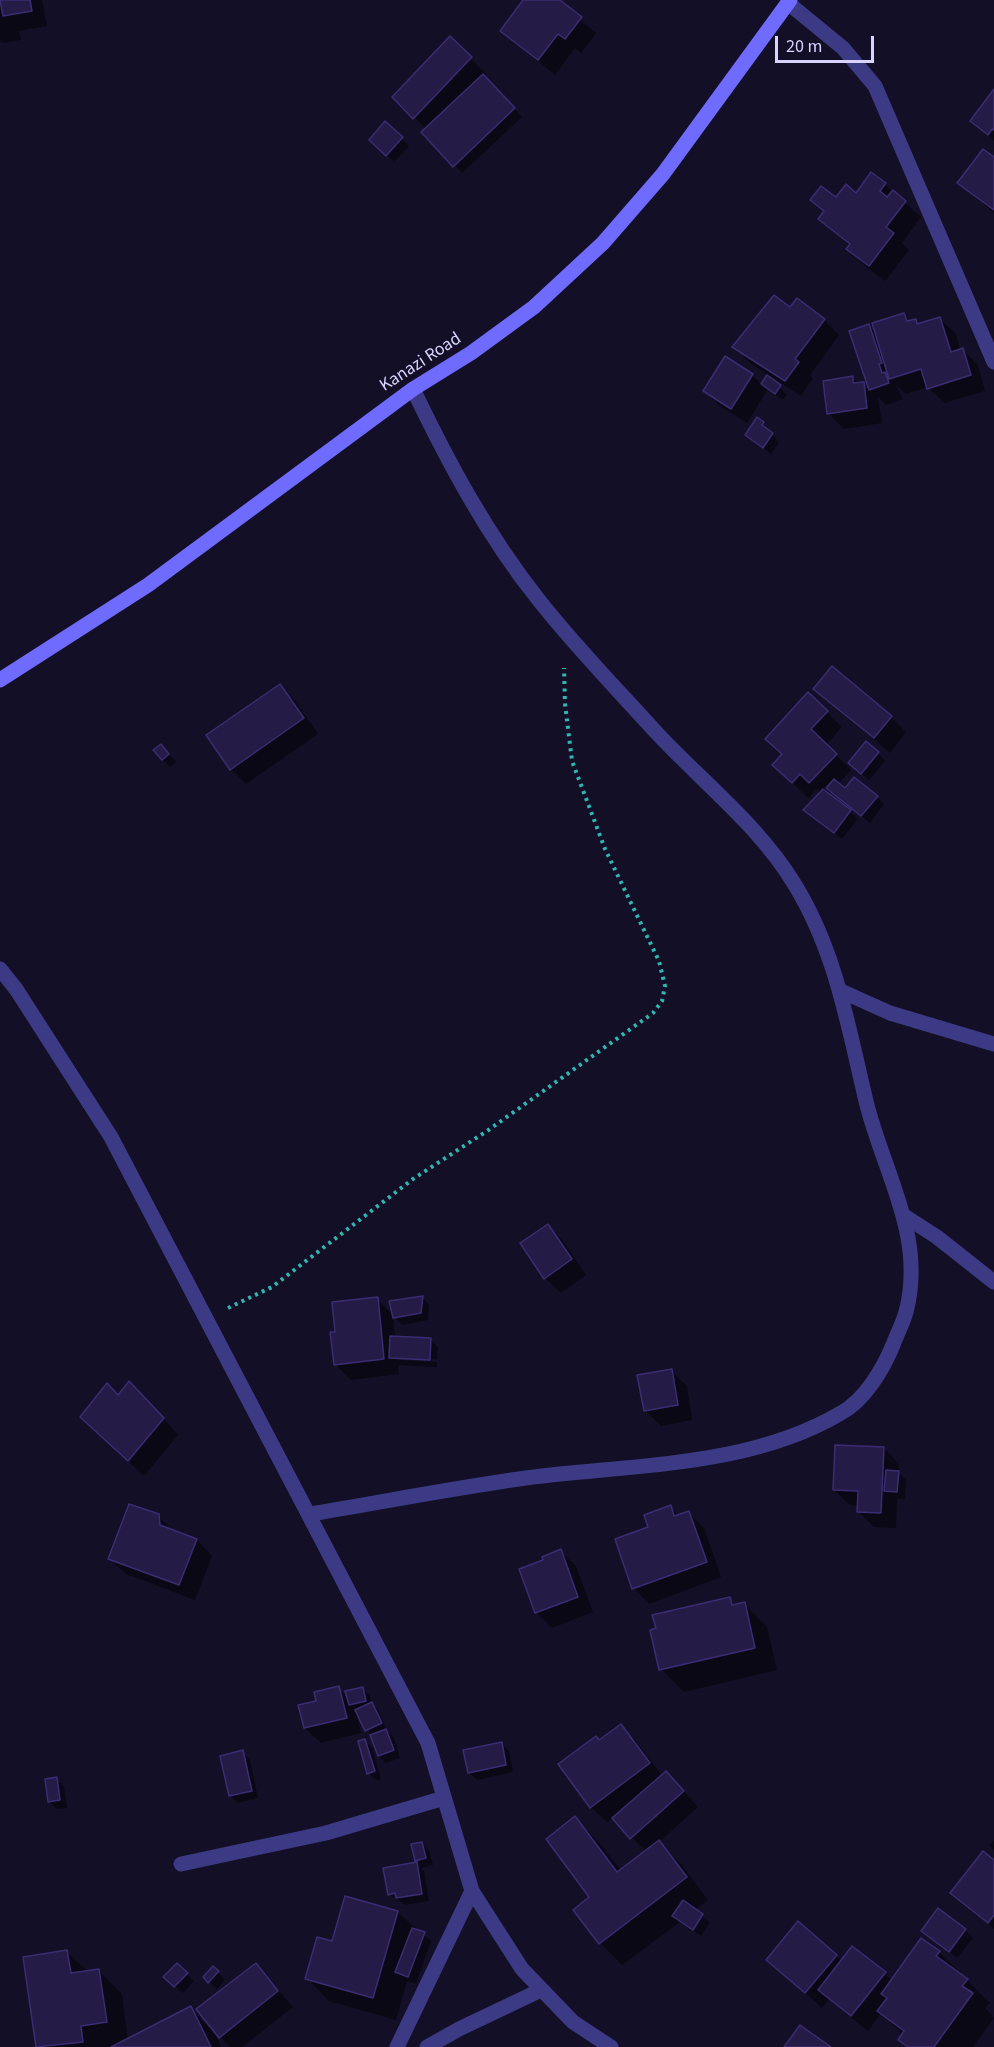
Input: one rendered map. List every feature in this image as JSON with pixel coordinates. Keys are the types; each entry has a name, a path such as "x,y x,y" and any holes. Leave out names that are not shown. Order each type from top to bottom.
{"main road":[{"name":"Kanazi Road","path":"2,676 148,585 413,388 471,353 534,307 603,243 663,174 789,1"}],"street":[{"path":"789,1 843,48 875,86 994,362"},
{"path":"310,1514 529,1478 707,1458 791,1439 847,1411 884,1368 907,1311 912,1251 906,1217 882,1156 841,991 823,936 794,883 758,833 684,762 536,597 477,512 446,458 413,388"},
{"path":"0,969 16,988 111,1137 428,1743 472,1890 522,1969 573,2022 611,2047"},
{"path":"841,991 890,1013 994,1044"},
{"path":"906,1217 937,1237 994,1282"},
{"path":"181,1864 326,1833 444,1798"},
{"path":"397,2047 472,1890"},
{"path":"427,2047 541,1990"}],"path":[{"path":"206,1318 272,1287 413,1179 487,1131 653,1014 662,1001 665,986 658,962 605,849 572,761 565,704 563,628"}],"building":[{"path":"0,0 30,0 32,11 3,16"},
{"path":"523,0 560,0 582,17 565,39 558,34 538,60 500,31"},
{"path":"450,36 472,57 413,119 392,97"},
{"path":"483,74 515,108 453,167 421,132"},
{"path":"994,89 994,130 992,129 988,135 970,121"},
{"path":"385,121 403,137 386,156 369,140"},
{"path":"983,149 994,157 994,210 957,183"},
{"path":"871,172 886,183 880,191 887,197 893,190 906,201 886,227 894,233 869,266 846,249 850,244 818,219 824,211 810,200 821,186 836,197 846,184 856,193"},
{"path":"774,295 790,307 797,298 825,319 795,359 799,362 785,381 732,347"},
{"path":"904,313 907,321 916,319 917,324 940,317 951,352 963,348 971,375 927,389 921,369 889,379 872,323"},
{"path":"869,324 882,363 879,364 882,373 885,372 889,383 869,390 849,331"},
{"path":"725,356 753,374 731,409 703,391"},
{"path":"767,375 781,385 775,394 761,384"},
{"path":"853,376 853,383 864,382 867,408 827,414 823,381"},
{"path":"757,417 764,422 762,425 773,433 763,448 745,435"},
{"path":"832,666 892,716 874,738 813,689"},
{"path":"280,684 304,718 230,770 206,735"},
{"path":"808,692 828,711 811,729 837,754 809,783 800,774 792,783 772,765 782,754 765,739"},
{"path":"866,741 879,752 861,774 848,763"},
{"path":"161,744 169,754 162,760 153,750"},
{"path":"854,777 878,796 861,816 826,788 834,779 845,788"},
{"path":"823,789 851,810 834,833 803,810"},
{"path":"548,1224 572,1259 544,1279 520,1243"},
{"path":"423,1296 421,1313 393,1318 389,1301"},
{"path":"378,1297 384,1359 334,1365 330,1332 335,1332 332,1302"},
{"path":"390,1336 431,1338 430,1360 389,1358"},
{"path":"672,1369 678,1405 644,1411 637,1375"},
{"path":"129,1381 164,1418 128,1461 80,1417 107,1383 118,1395"},
{"path":"835,1445 884,1447 881,1513 857,1512 858,1491 833,1490"},
{"path":"886,1470 899,1471 897,1492 884,1491"},
{"path":"129,1504 159,1514 160,1525 197,1539 179,1585 108,1559"},
{"path":"671,1505 674,1516 689,1511 707,1562 632,1589 615,1539 648,1527 644,1515"},
{"path":"561,1549 578,1597 535,1613 519,1569 543,1560 542,1557"},
{"path":"730,1597 732,1605 745,1602 755,1648 659,1670 650,1630 656,1628 652,1615"},
{"path":"339,1686 347,1718 304,1728 298,1705 316,1701 314,1692"},
{"path":"363,1687 366,1701 349,1705 345,1691"},
{"path":"372,1702 382,1723 365,1731 355,1710"},
{"path":"621,1724 650,1763 590,1808 558,1764 596,1736 599,1740"},
{"path":"386,1729 394,1750 378,1756 370,1735"},
{"path":"365,1739 375,1771 367,1774 358,1741"},
{"path":"502,1742 506,1765 468,1773 463,1750"},
{"path":"243,1750 252,1791 229,1796 220,1756"},
{"path":"666,1771 684,1791 630,1839 612,1818"},
{"path":"57,1777 60,1800 48,1802 45,1779"},
{"path":"575,1816 617,1872 659,1840 687,1877 599,1944 573,1910 589,1897 546,1839"},
{"path":"422,1842 426,1858 415,1861 411,1844"},
{"path":"983,1851 994,1860 994,1915 988,1923 950,1893"},
{"path":"417,1862 422,1894 396,1898 395,1893 388,1895 383,1868"},
{"path":"345,1896 398,1911 373,1998 305,1979 317,1937 332,1941"},
{"path":"683,1900 703,1914 693,1930 672,1916"},
{"path":"938,1908 966,1929 949,1952 921,1931"},
{"path":"798,1921 837,1955 805,1993 766,1960"},
{"path":"412,1928 425,1932 408,1977 395,1972"},
{"path":"921,1938 940,1951 936,1956 968,1979 962,1986 973,1993 934,2047 908,2047 898,2040 904,2031 877,2011 887,1998 881,1994"},
{"path":"852,1946 886,1972 851,2016 818,1990"},
{"path":"67,1950 71,1973 99,1969 107,2022 81,2026 83,2042 36,2047 23,1957"},
{"path":"177,1963 188,1973 174,1987 163,1977"},
{"path":"256,1963 278,1991 219,2038 196,2009"},
{"path":"213,1966 219,1971 208,1983 203,1977"},
{"path":"191,2006 211,2047 111,2047"},
{"path":"800,2025 831,2047 784,2047"}]}
